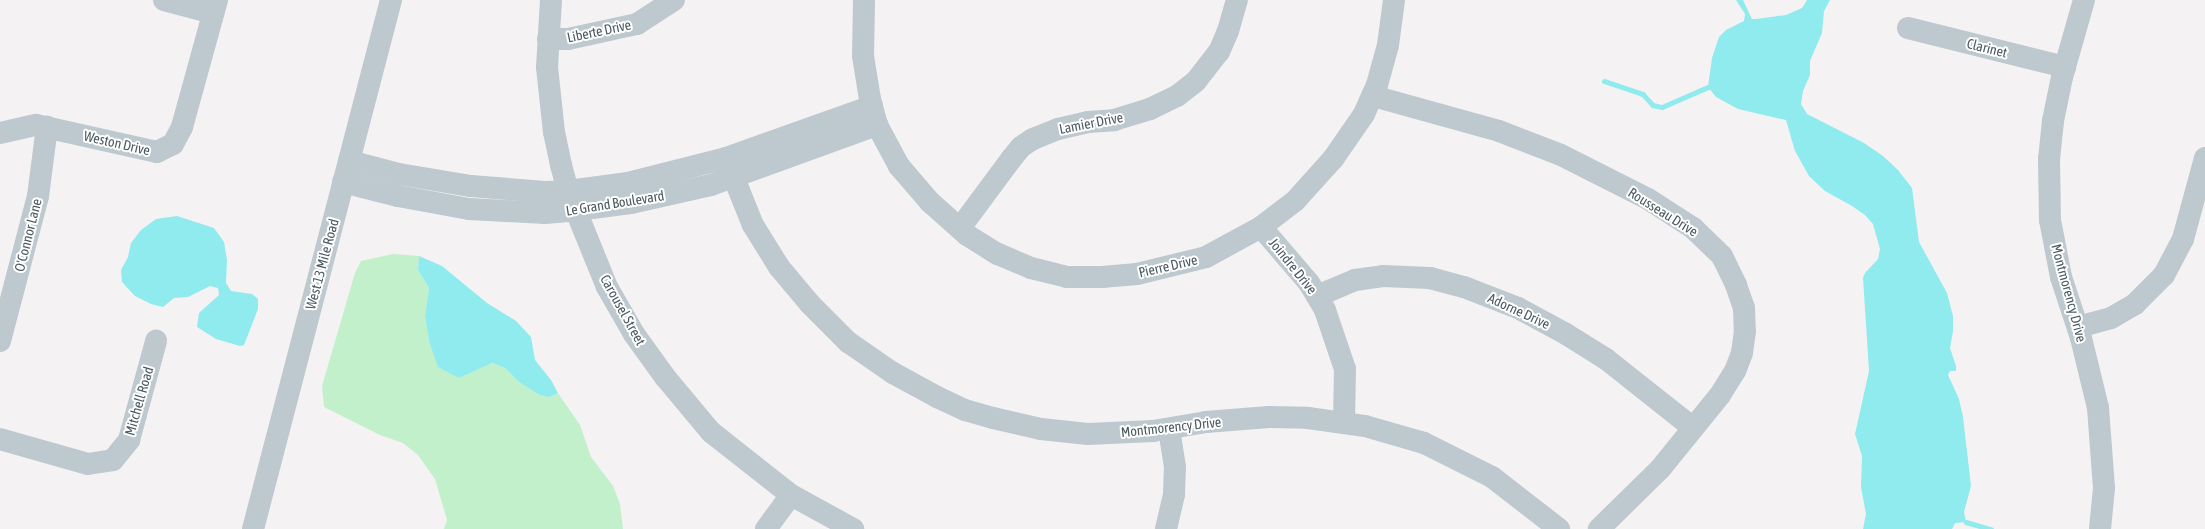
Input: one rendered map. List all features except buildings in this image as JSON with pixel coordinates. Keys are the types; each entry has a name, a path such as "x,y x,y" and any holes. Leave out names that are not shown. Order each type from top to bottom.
{"street":[{"path":"164,0 215,7"},
{"name":"West 13 Mile Road","path":"254,529 391,0"},
{"name":"Carousel Street","path":"551,0 546,67 554,132 572,200 607,287 634,334 665,377 711,432 792,495 853,529"},
{"name":"Liberte Drive","path":"548,39 568,39 636,24 674,0"},
{"name":"Pierre Drive","path":"864,0 863,56 875,115 899,166 930,202 960,228 998,254 1031,268 1067,277 1137,274 1206,257 1261,227 1295,201 1333,159 1364,114 1373,96 1388,45 1394,0"},
{"name":"Lamier Drive","path":"960,228 1021,147 1033,139 1058,129 1088,122 1114,120 1150,108 1177,96 1196,81 1219,52 1228,31 1236,0"},
{"name":"Montmorency Drive","path":"2084,0 2065,67 2053,121 2049,159 2050,220 2061,277 2078,328 2098,408 2104,488 2100,529"},
{"name":"Weston Drive","path":"0,132 36,125 157,152 173,144 182,127 215,7"},
{"name":"Clarinet","path":"1908,28 2065,67"},
{"name":"Rousseau Drive","path":"1373,96 1499,131 1561,155 1648,199 1693,228 1722,256 1744,308 1744,338 1735,370 1720,395 1660,469 1599,529"},
{"name":"Le Grand Boulevard","path":"343,182 398,196 469,209 545,213 572,200 628,183 730,168 875,115"},
{"name":"O'Connor Lane","path":"0,341 38,196 47,127"},
{"path":"2078,328 2111,318 2135,304 2164,275 2183,239 2205,158"},
{"name":"Le Grand Boulevard","path":"350,161 399,174 471,186 545,192 572,200"},
{"name":"Montmorency Drive","path":"730,168 753,225 779,267 848,342 893,373 965,410 1041,429 1088,434 1169,429 1206,422 1269,417 1308,418 1365,426 1424,443 1492,477 1559,529"},
{"name":"Joindre Drive","path":"1261,227 1309,283 1326,310 1345,369 1344,423"},
{"name":"Adorne Drive","path":"1317,296 1355,280 1383,276 1430,278 1464,287 1518,308 1566,334 1606,359 1693,428"},
{"name":"Mitchell Road","path":"0,439 88,464 114,460 129,440 156,341"},
{"path":"1166,529 1174,494 1175,467 1169,429"},
{"path":"766,529 792,495"}],"green space":[{"path":"393,254 419,256 418,270 429,288 425,316 429,341 459,378 491,363 505,368 519,382 550,397 558,393 580,425 591,457 613,486 620,504 623,529 444,529 447,520 435,479 418,455 403,443 380,435 324,407 322,386 355,273 361,261"}],"water":[{"path":"1736,0 1743,0 1752,19 1756,19 1786,15 1802,8 1807,0 1830,0 1824,11 1822,33 1810,61 1810,75 1803,91 1801,104 1807,114 1864,143 1883,156 1898,170 1912,188 1919,242 1947,293 1953,316 1950,348 1956,371 1950,371 1948,375 1959,399 1963,417 1971,486 1964,512 1966,522 1955,523 1952,529 1863,529 1866,514 1861,487 1862,456 1855,434 1869,371 1863,278 1865,273 1878,259 1880,249 1873,224 1865,215 1825,191 1809,176 1795,151 1786,120 1738,109 1716,97 1708,87 1712,58 1719,37 1726,30 1744,21 1745,14"},
{"path":"177,216 214,228 224,242 227,260 226,283 231,291 252,294 258,299 258,309 244,345 240,346 216,339 197,327 199,313 219,295 218,288 210,286 188,297 174,298 163,307 151,304 135,296 122,282 121,270 128,257 131,243 141,230 156,219"},
{"path":"419,256 442,266 487,303 516,321 531,337 535,360 551,380 558,393 550,397 540,395 519,382 505,368 492,363 459,378 438,367 429,341 425,316 429,288 418,270"}],"waterway":[{"path":"1604,81 1643,94 1653,105 1662,107 1708,87"},
{"path":"1966,522 1991,529"}]}
